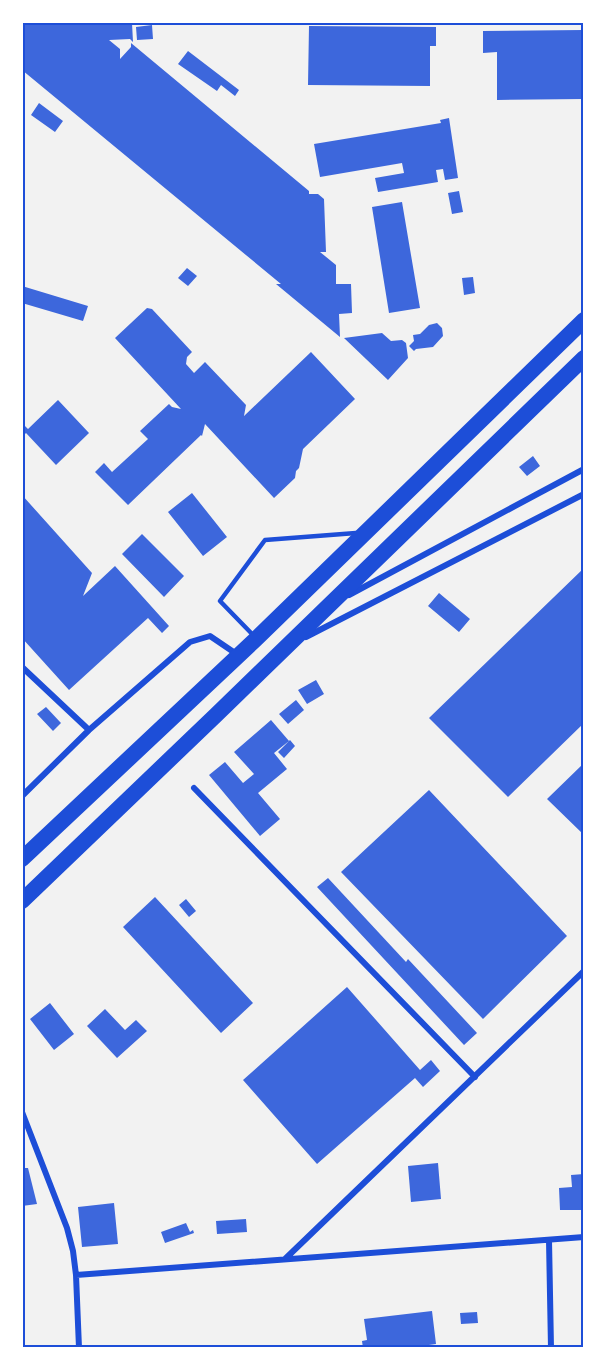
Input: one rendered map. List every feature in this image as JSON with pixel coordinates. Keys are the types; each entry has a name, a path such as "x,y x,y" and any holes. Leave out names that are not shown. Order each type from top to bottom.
{"highway":[{"path":"22,859 256,639 584,320"},
{"path":"22,901 584,358"}],"street":[{"path":"328,606 583,469"},
{"path":"286,647 584,494"},
{"path":"22,796 89,730 190,642 210,636 238,656"},
{"path":"22,668 89,730"},
{"path":"194,788 475,1077"},
{"path":"285,1259 584,971"},
{"path":"22,1112 67,1228 73,1251 79,1347"},
{"path":"76,1275 584,1237"},
{"path":"549,1240 551,1347"}],"lane":[{"path":"256,639 220,601 265,540 365,533"}],"building":[{"path":"22,22 132,23 133,42 130,39 109,40 120,49 120,59 131,47 131,43 309,191 309,194 318,194 324,199 326,252 320,252 336,265 336,284 351,284 352,313 339,314 340,337 276,284 281,284 22,70"},
{"path":"152,25 153,39 137,40 136,27"},
{"path":"309,26 436,27 436,46 430,46 430,86 308,85"},
{"path":"584,30 584,99 497,100 497,52 483,53 483,31"},
{"path":"188,51 239,90 235,96 221,85 217,91 178,64"},
{"path":"39,103 63,121 55,132 31,115"},
{"path":"449,118 458,178 445,180 443,169 436,170 438,182 378,192 375,178 404,173 402,163 320,177 314,144 441,123 440,120"},
{"path":"459,191 463,212 452,214 448,193"},
{"path":"402,202 420,308 389,313 372,207"},
{"path":"187,268 197,276 188,286 178,278"},
{"path":"473,277 475,293 464,295 462,278"},
{"path":"22,286 88,306 83,321 22,303"},
{"path":"147,308 152,309 192,352 187,357 186,364 194,373 205,362 246,405 244,416 311,352 355,399 303,449 295,478 274,498 205,424 202,436 128,505 95,472 104,463 112,472 148,439 140,431 169,404 181,409 115,338"},
{"path":"437,323 442,328 443,336 433,347 414,351 409,346 414,341 413,335 420,334 429,325"},
{"path":"382,333 391,341 402,340 406,343 408,358 388,380 344,338"},
{"path":"58,400 89,433 56,465 26,433 22,437 22,423 28,429"},
{"path":"533,456 540,466 527,476 519,467"},
{"path":"192,493 227,537 203,556 168,512"},
{"path":"22,495 92,573 83,596 115,566 169,626 162,633 148,618 69,690 22,638"},
{"path":"142,534 184,576 164,597 122,554"},
{"path":"584,568 584,723 508,797 429,718"},
{"path":"439,593 470,619 459,632 428,606"},
{"path":"316,680 324,694 307,704 298,690"},
{"path":"296,700 304,710 288,724 279,714"},
{"path":"46,707 61,723 53,731 37,714"},
{"path":"271,720 289,741 274,753 287,769 258,793 280,819 260,836 209,775 225,762 243,783 254,774 234,752"},
{"path":"290,740 295,746 284,758 278,752"},
{"path":"584,763 584,835 547,799"},
{"path":"429,790 567,936 483,1019 341,872"},
{"path":"328,878 406,962 408,959 477,1033 464,1045 317,887"},
{"path":"155,897 253,1003 221,1033 123,927"},
{"path":"186,899 196,911 189,917 179,905"},
{"path":"347,987 420,1070 431,1060 440,1071 423,1087 415,1078 317,1164 243,1080"},
{"path":"50,1003 74,1034 54,1050 30,1019"},
{"path":"105,1009 125,1030 136,1020 147,1031 117,1058 87,1026"},
{"path":"438,1163 441,1199 411,1202 408,1166"},
{"path":"22,1168 28,1168 37,1204 22,1206"},
{"path":"584,1174 584,1210 560,1210 559,1188 572,1187 571,1175"},
{"path":"114,1203 118,1244 82,1247 78,1207"},
{"path":"246,1219 247,1232 217,1234 216,1221"},
{"path":"186,1223 190,1232 193,1230 194,1233 165,1243 161,1232"},
{"path":"432,1311 436,1344 407,1348 363,1348 362,1341 367,1340 364,1319"},
{"path":"477,1312 478,1323 461,1324 460,1313"}]}
